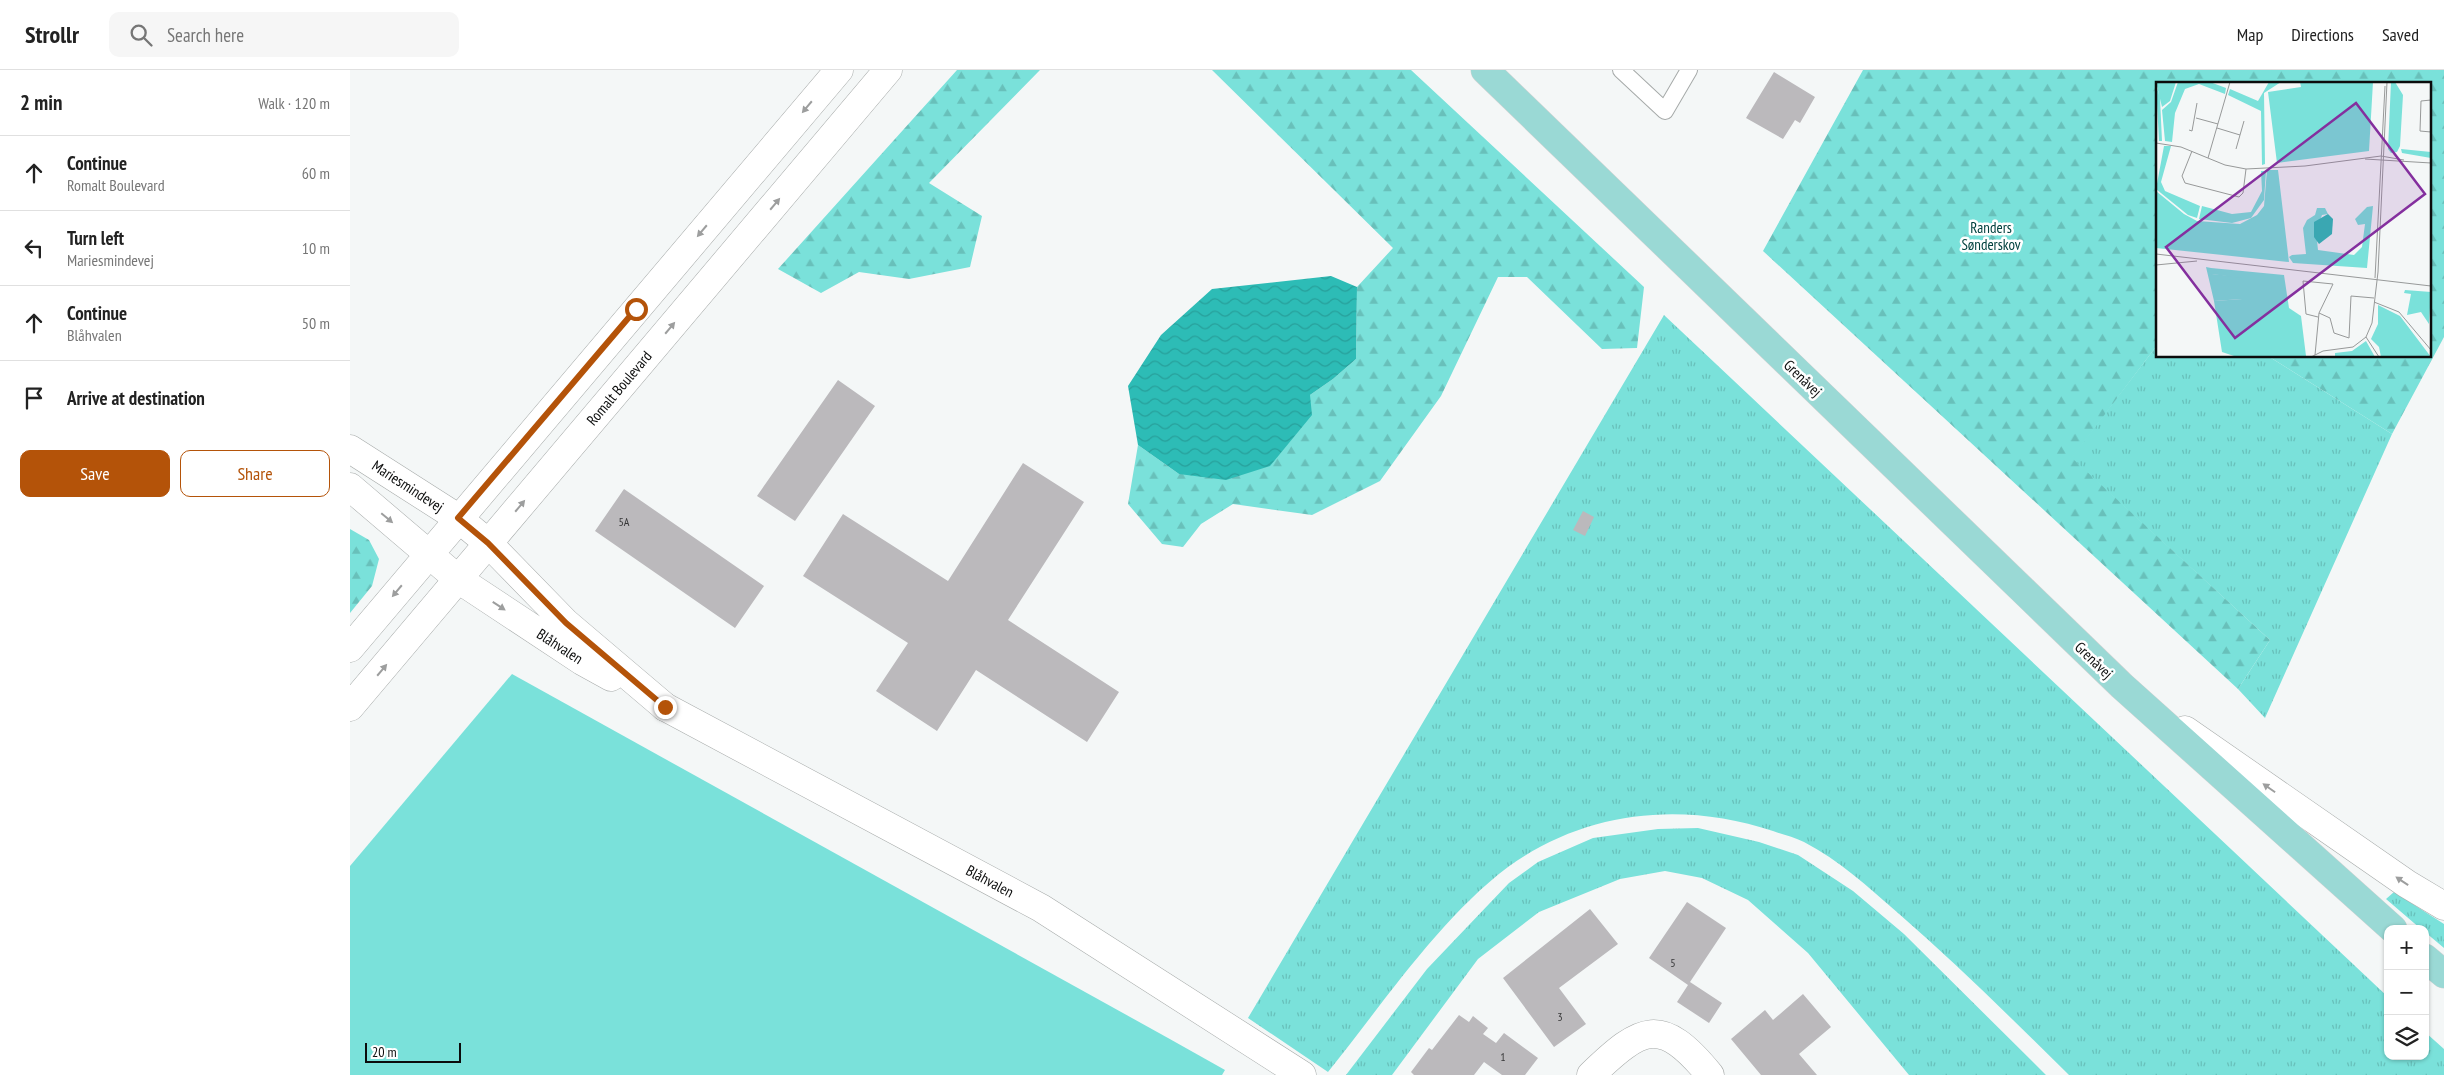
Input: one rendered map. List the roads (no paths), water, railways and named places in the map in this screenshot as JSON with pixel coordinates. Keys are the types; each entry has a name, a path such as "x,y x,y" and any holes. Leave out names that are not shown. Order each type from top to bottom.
{"main road":[{"name":"Grenåvej","path":"1485,70 2122,686 2389,925"},
{"path":"2429,961 2444,974"}],"street":[{"path":"350,648 428,553 839,70"},
{"name":"Romalt Boulevard","path":"350,707 888,70"},
{"name":"Mariesmindevej","path":"350,448 458,518 488,543"},
{"path":"350,487 458,579"},
{"name":"Blåhvalen","path":"488,543 566,623 665,707"},
{"name":"Blåhvalen","path":"458,579 582,661 1041,908 1302,1075"},
{"name":"Grenåvej","path":"2122,686 2407,884 2444,906"},
{"path":"1591,1075 1620,1047 1646,1034 1672,1037 1692,1054 1710,1075"}],"lane":[{"path":"1621,70 1664,111 1689,70"}],"water":[{"path":"1331,276 1357,287 1356,359 1333,379 1310,395 1312,415 1270,466 1226,480 1179,474 1138,445 1128,386 1161,335 1212,289"}],"park label":[{"name":"Randers Sønderskov","path":"1991,236"}]}
